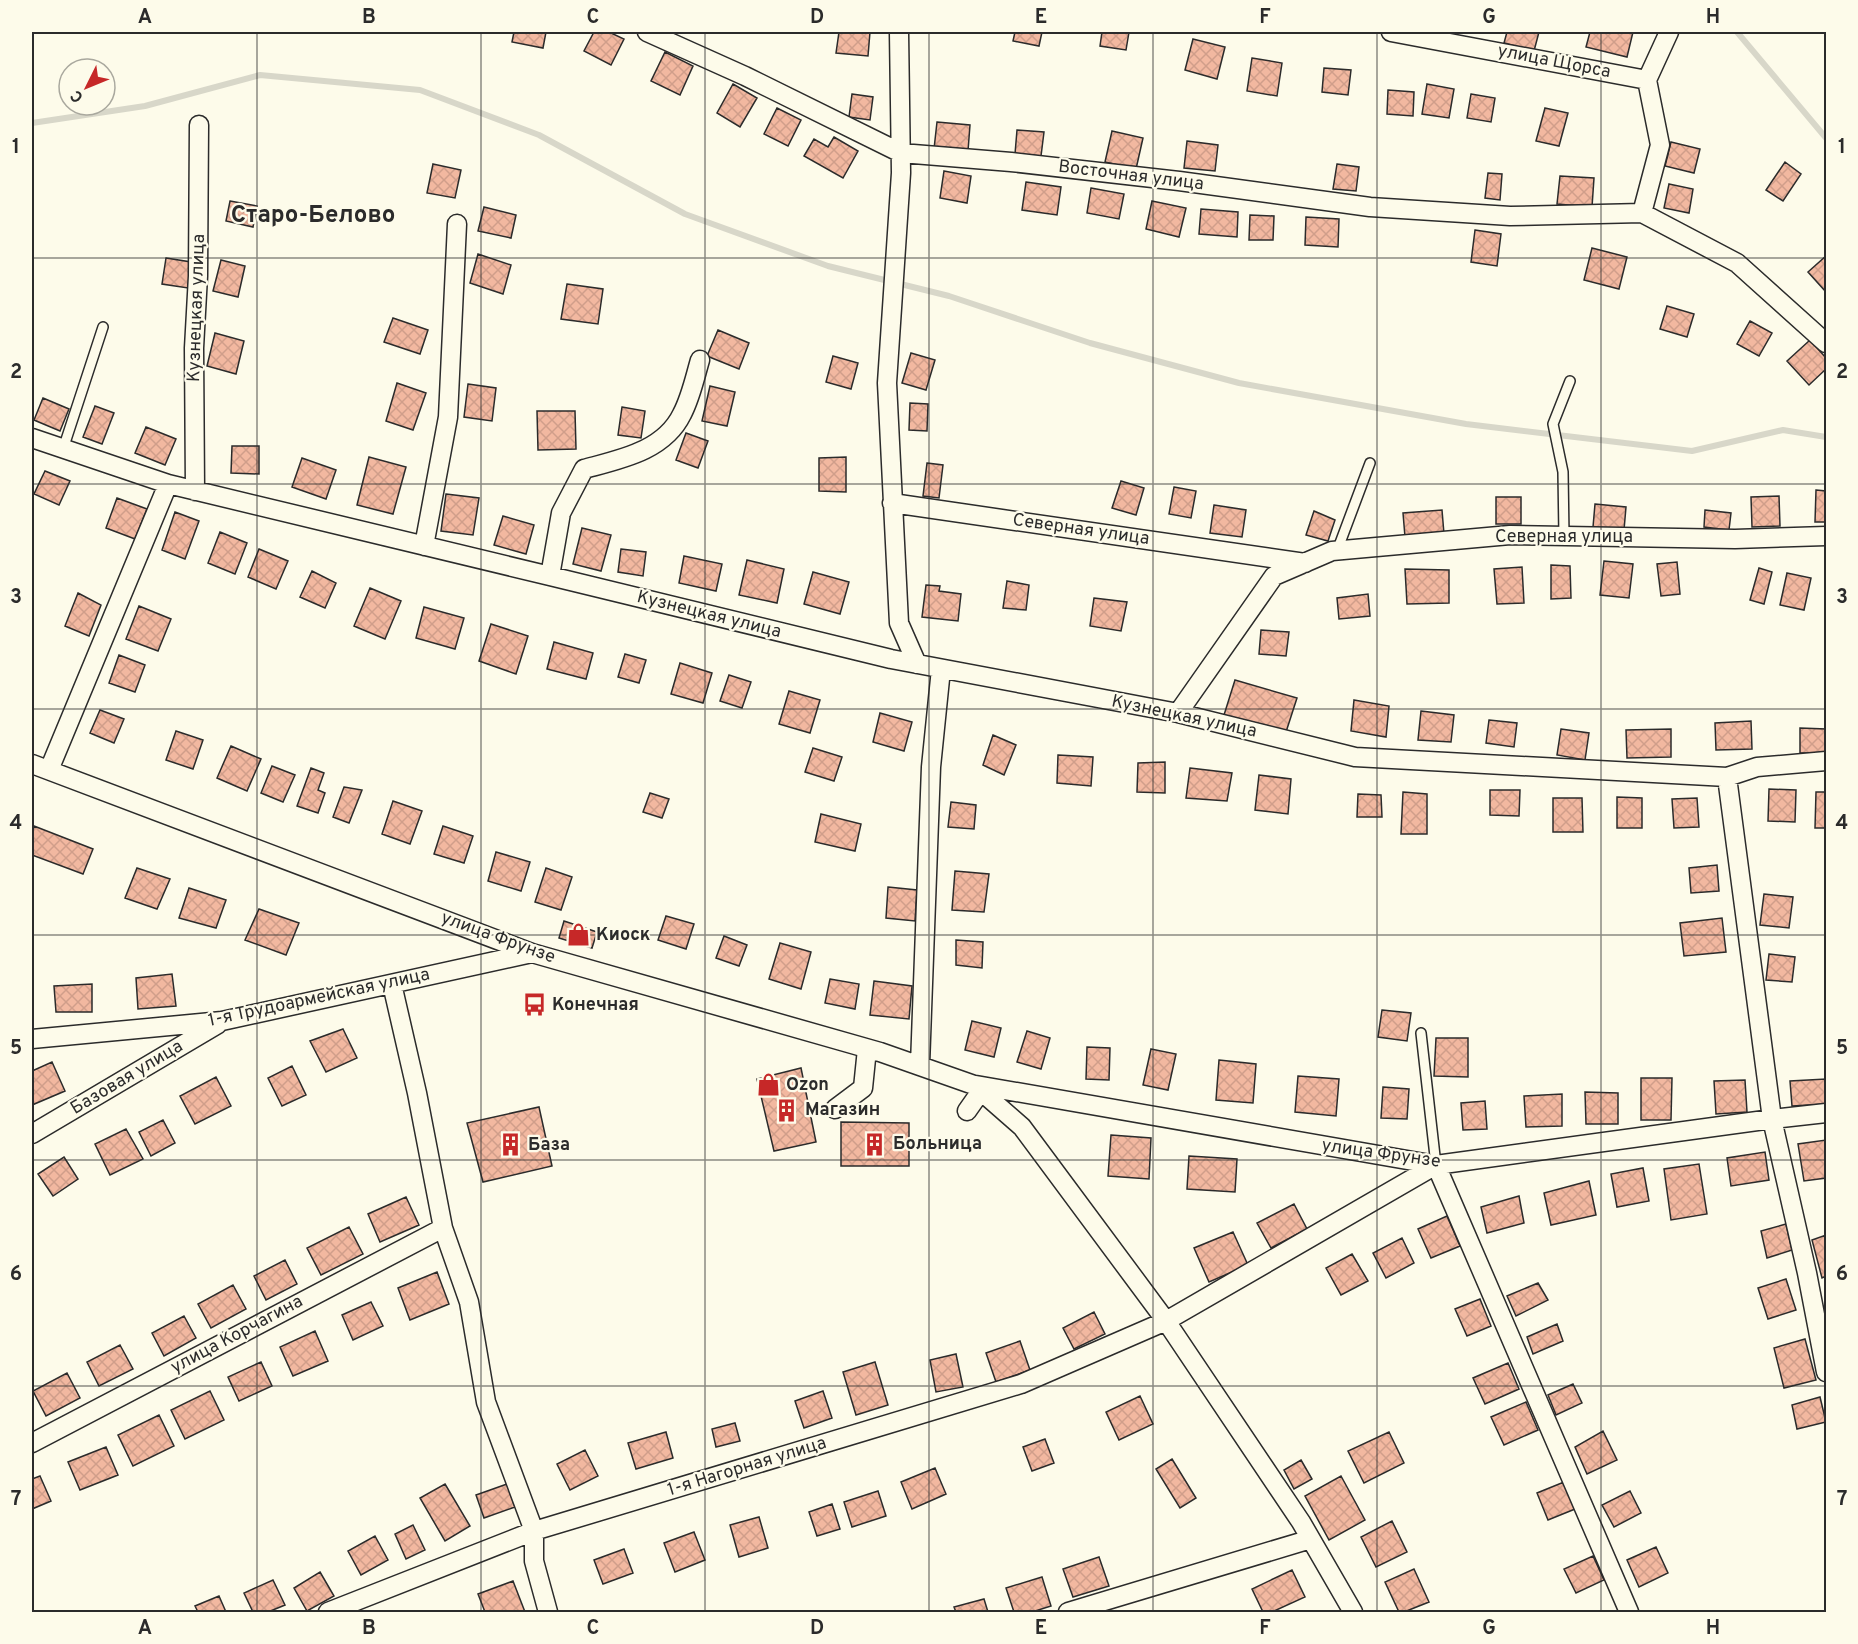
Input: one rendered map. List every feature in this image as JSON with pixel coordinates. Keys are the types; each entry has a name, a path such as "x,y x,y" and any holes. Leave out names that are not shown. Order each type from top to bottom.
{"street":[{"name":"Восточная улица","path":"646,32 745,76 901,153 1011,162 1179,181 1370,207 1510,216 1642,213"},
{"path":"899,32 901,153 896,270 887,383 899,623 916,664"},
{"name":"улица Щорса","path":"1391,32 1647,80"},
{"path":"1669,32 1647,80 1660,144 1642,213 1737,263 1827,344"},
{"name":"Кузнецкая улица","path":"195,490 194,348 198,276 199,125"},
{"path":"424,546 448,417 457,224"},
{"path":"550,576 561,513 584,469 630,457 666,438 682,414 700,360"},
{"name":"Кузнецкая улица","path":"32,438 168,484 424,546 916,664 1178,713 1355,757 1727,777 1757,767 1827,761"},
{"path":"49,770 168,484"},
{"name":"Северная улица","path":"892,503 1305,563"},
{"name":"Северная улица","path":"1178,713 1274,576 1337,551 1510,535 1736,539 1827,536"},
{"path":"921,1065 932,767 941,669"},
{"name":"улица Фрунзе","path":"32,764 532,953 921,1065 977,1088 1436,1165 1827,1113"},
{"path":"1727,777 1772,1119 1827,1372"},
{"name":"1-я Трудоармейская улица","path":"32,1039 222,1021 532,953"},
{"path":"392,984 417,1093 443,1228 469,1302 486,1402 534,1531 534,1561 548,1612"},
{"name":"Базовая улица","path":"32,1134 222,1021"},
{"path":"835,1109 863,1088 867,1049"},
{"path":"967,1112 977,1088"},
{"name":"улица Фрунзе","path":"977,1088 1022,1127 1166,1321 1311,1539 1353,1612"},
{"path":"1436,1165 1629,1612"},
{"name":"1-я Нагорная улица","path":"328,1612 534,1531 1021,1384 1166,1321 1436,1165"},
{"name":"улица Корчагина","path":"32,1443 443,1228"},
{"path":"1068,1612 1311,1539"}],"lane":[{"path":"63,449 103,327"},
{"path":"1564,536 1563,472 1553,424 1570,381"},
{"path":"1337,551 1370,463"},
{"path":"1422,1033 1436,1165"}],"building":[{"path":"514,32 546,32 543,48 512,42"},
{"path":"594,32 609,32 624,39 611,65 584,51"},
{"path":"839,32 870,32 868,56 836,53"},
{"path":"1015,32 1042,32 1039,46 1013,41"},
{"path":"1102,32 1129,32 1126,50 1100,46"},
{"path":"1507,32 1539,32 1534,51 1504,43"},
{"path":"1590,32 1633,32 1627,57 1586,47"},
{"path":"1193,39 1225,47 1217,79 1185,70"},
{"path":"665,52 693,66 680,95 651,81"},
{"path":"1252,58 1282,63 1277,96 1247,91"},
{"path":"1324,68 1351,70 1348,95 1322,92"},
{"path":"733,84 757,98 740,127 717,113"},
{"path":"1427,84 1454,89 1449,118 1422,114"},
{"path":"1388,90 1414,92 1413,116 1387,114"},
{"path":"852,94 873,97 870,120 849,117"},
{"path":"1471,94 1495,98 1491,122 1467,118"},
{"path":"777,108 801,120 788,146 764,134"},
{"path":"1545,108 1568,113 1559,146 1536,141"},
{"path":"937,122 970,125 968,151 934,149"},
{"path":"1017,130 1044,132 1041,156 1015,154"},
{"path":"1112,131 1143,138 1136,169 1105,162"},
{"path":"834,137 858,151 843,178 804,156 814,139 828,147"},
{"path":"1187,141 1218,145 1215,171 1184,168"},
{"path":"1671,142 1700,149 1694,173 1665,166"},
{"path":"1785,162 1801,174 1783,201 1766,190"},
{"path":"433,164 461,170 455,198 427,193"},
{"path":"1337,164 1359,167 1356,191 1333,189"},
{"path":"944,171 971,176 967,203 940,198"},
{"path":"1488,173 1502,174 1500,200 1485,198"},
{"path":"1560,176 1594,178 1592,207 1557,204"},
{"path":"1026,182 1061,187 1057,215 1022,210"},
{"path":"1669,184 1693,189 1689,213 1664,208"},
{"path":"1091,188 1124,194 1119,219 1087,213"},
{"path":"230,201 257,206 253,227 226,221"},
{"path":"1152,201 1186,208 1179,237 1146,229"},
{"path":"484,207 516,215 511,238 478,231"},
{"path":"1201,209 1238,212 1237,237 1199,234"},
{"path":"1250,215 1274,216 1273,240 1249,240"},
{"path":"1306,217 1339,219 1338,247 1305,245"},
{"path":"1475,230 1501,234 1497,266 1471,262"},
{"path":"1592,248 1627,257 1619,289 1584,280"},
{"path":"478,254 511,265 503,294 470,283"},
{"path":"1826,256 1826,292 1808,272"},
{"path":"166,258 191,262 188,288 162,284"},
{"path":"221,260 245,266 238,297 213,291"},
{"path":"567,284 603,289 598,324 561,319"},
{"path":"1667,306 1694,314 1687,337 1660,329"},
{"path":"393,318 428,330 420,354 384,342"},
{"path":"1750,321 1772,333 1759,356 1737,344"},
{"path":"718,330 749,343 739,369 707,356"},
{"path":"215,333 244,341 236,374 207,366"},
{"path":"1810,340 1826,358 1826,369 1809,385 1787,361"},
{"path":"911,353 935,360 926,390 902,383"},
{"path":"833,356 858,363 851,389 826,382"},
{"path":"397,383 426,393 413,430 386,421"},
{"path":"468,384 496,388 492,421 464,417"},
{"path":"710,386 735,392 727,426 702,421"},
{"path":"43,398 69,409 60,431 34,420"},
{"path":"910,403 928,404 927,431 909,430"},
{"path":"95,406 114,413 102,444 83,437"},
{"path":"622,407 645,411 641,438 618,435"},
{"path":"537,411 575,411 576,449 538,450"},
{"path":"146,427 176,439 165,465 135,453"},
{"path":"686,433 708,441 698,468 676,460"},
{"path":"232,446 259,446 259,474 231,473"},
{"path":"369,457 406,467 393,514 357,505"},
{"path":"846,457 846,492 819,491 819,458"},
{"path":"302,458 336,470 326,499 292,487"},
{"path":"927,463 943,465 939,498 923,496"},
{"path":"45,471 70,481 59,505 34,494"},
{"path":"1121,481 1144,488 1136,515 1112,508"},
{"path":"1174,487 1196,491 1191,518 1169,514"},
{"path":"1816,490 1826,491 1826,522 1815,522"},
{"path":"446,494 479,498 473,535 441,531"},
{"path":"1779,496 1780,526 1752,527 1751,497"},
{"path":"1496,497 1521,497 1521,524 1496,524"},
{"path":"117,498 147,509 135,539 106,528"},
{"path":"1595,504 1626,507 1624,530 1593,527"},
{"path":"1214,505 1246,510 1242,537 1210,533"},
{"path":"1442,510 1444,534 1405,537 1403,513"},
{"path":"1705,510 1731,513 1729,530 1704,527"},
{"path":"1314,511 1335,520 1328,541 1306,535"},
{"path":"175,512 199,521 185,559 162,550"},
{"path":"503,516 534,525 526,554 494,545"},
{"path":"582,528 611,535 601,571 573,564"},
{"path":"220,532 247,543 235,574 208,563"},
{"path":"259,549 288,561 276,589 248,577"},
{"path":"621,549 646,552 643,576 618,572"},
{"path":"684,556 722,564 716,591 679,583"},
{"path":"747,560 784,569 777,603 739,595"},
{"path":"1604,561 1633,564 1629,598 1600,595"},
{"path":"1677,562 1680,594 1661,596 1657,564"},
{"path":"1551,565 1570,566 1571,598 1551,599"},
{"path":"1522,567 1524,603 1497,604 1494,569"},
{"path":"1759,568 1772,572 1764,604 1750,600"},
{"path":"1405,569 1449,570 1449,603 1407,604"},
{"path":"312,571 336,583 325,608 300,597"},
{"path":"813,572 849,582 840,614 804,604"},
{"path":"1787,573 1811,578 1804,610 1780,605"},
{"path":"1007,581 1029,585 1026,610 1003,608"},
{"path":"926,585 940,586 939,591 961,594 958,621 922,617"},
{"path":"370,588 401,601 385,639 354,626"},
{"path":"78,593 101,605 89,636 65,626"},
{"path":"1368,594 1370,616 1339,619 1337,598"},
{"path":"1094,598 1127,602 1121,631 1090,626"},
{"path":"139,606 171,619 158,651 126,639"},
{"path":"424,607 464,618 455,649 416,638"},
{"path":"491,624 528,636 516,674 479,661"},
{"path":"1261,630 1289,632 1286,656 1259,654"},
{"path":"554,642 593,653 586,679 547,669"},
{"path":"625,654 646,660 639,683 618,677"},
{"path":"119,655 145,665 135,692 109,683"},
{"path":"680,663 712,673 703,703 671,694"},
{"path":"729,675 751,682 742,708 720,701"},
{"path":"1235,680 1297,698 1286,732 1224,715"},
{"path":"789,691 820,700 810,733 779,724"},
{"path":"1354,700 1389,706 1386,737 1351,731"},
{"path":"100,710 124,719 114,743 90,733"},
{"path":"1421,711 1454,715 1451,742 1418,740"},
{"path":"880,713 912,722 904,751 873,742"},
{"path":"1489,720 1517,723 1514,747 1486,743"},
{"path":"1751,721 1752,749 1716,750 1715,723"},
{"path":"1800,728 1826,729 1826,753 1800,753"},
{"path":"1561,729 1589,733 1585,760 1557,755"},
{"path":"1671,729 1671,757 1627,758 1626,730"},
{"path":"176,731 203,740 193,769 166,760"},
{"path":"993,735 1016,745 1004,775 983,765"},
{"path":"231,746 261,759 247,791 217,778"},
{"path":"813,748 842,757 834,781 805,772"},
{"path":"1058,755 1093,757 1091,786 1057,783"},
{"path":"1165,762 1165,793 1137,792 1138,763"},
{"path":"272,766 295,775 283,802 261,793"},
{"path":"311,768 324,773 318,790 325,793 318,813 297,806"},
{"path":"1190,768 1232,773 1227,801 1186,798"},
{"path":"1259,775 1291,779 1288,814 1255,810"},
{"path":"344,787 362,790 349,823 333,817"},
{"path":"1769,789 1796,790 1795,822 1768,821"},
{"path":"1490,790 1520,790 1519,816 1490,815"},
{"path":"1403,792 1427,794 1427,834 1401,834"},
{"path":"1816,792 1826,792 1826,828 1815,828"},
{"path":"650,793 669,799 662,818 643,812"},
{"path":"1358,794 1381,795 1382,817 1357,817"},
{"path":"1617,797 1642,798 1642,828 1617,828"},
{"path":"1553,798 1582,798 1583,832 1553,832"},
{"path":"1697,798 1699,827 1674,828 1672,799"},
{"path":"393,801 422,811 410,844 382,834"},
{"path":"951,802 976,805 974,829 948,827"},
{"path":"821,814 861,824 855,851 815,842"},
{"path":"34,826 93,849 83,874 32,855"},
{"path":"443,826 473,836 464,863 434,854"},
{"path":"496,852 530,862 521,891 488,881"},
{"path":"1717,865 1719,891 1691,893 1689,868"},
{"path":"137,868 170,879 157,909 125,898"},
{"path":"546,868 572,877 561,910 535,902"},
{"path":"955,871 989,874 984,912 952,910"},
{"path":"888,887 917,890 915,921 886,918"},
{"path":"189,888 226,900 216,928 179,918"},
{"path":"1764,894 1793,897 1789,928 1760,925"},
{"path":"259,909 299,923 286,955 245,940"},
{"path":"666,916 694,924 686,949 658,940"},
{"path":"1722,918 1726,952 1684,956 1680,923"},
{"name":"Киоск","path":"564,921 597,932 592,948 559,938"},
{"path":"724,936 747,945 739,966 716,958"},
{"path":"956,940 983,942 982,968 956,965"},
{"path":"780,943 811,952 801,989 769,979"},
{"path":"1769,954 1795,957 1792,982 1766,980"},
{"path":"172,974 176,1006 138,1009 136,978"},
{"path":"830,979 859,984 855,1009 825,1003"},
{"path":"874,981 912,986 909,1019 870,1015"},
{"path":"92,984 92,1012 56,1012 54,986"},
{"path":"1382,1010 1411,1013 1407,1041 1378,1037"},
{"path":"972,1021 1001,1028 994,1057 965,1050"},
{"path":"343,1029 357,1058 326,1072 310,1041"},
{"path":"1027,1031 1050,1038 1041,1069 1017,1062"},
{"path":"1436,1038 1468,1038 1468,1077 1434,1076"},
{"path":"1087,1047 1110,1048 1109,1080 1086,1079"},
{"path":"1151,1049 1176,1054 1168,1090 1143,1085"},
{"path":"1219,1060 1256,1064 1253,1103 1216,1100"},
{"path":"52,1062 65,1091 32,1105 32,1071"},
{"path":"292,1066 306,1095 282,1106 268,1078"},
{"name":"Магазин","path":"801,1068 816,1142 774,1151 757,1079"},
{"path":"1298,1076 1339,1079 1336,1116 1295,1112"},
{"path":"216,1077 231,1106 195,1124 180,1096"},
{"path":"1641,1078 1672,1078 1671,1120 1641,1120"},
{"path":"1826,1079 1826,1104 1792,1106 1790,1081"},
{"path":"1745,1080 1747,1112 1716,1114 1714,1081"},
{"path":"1383,1087 1409,1089 1407,1119 1381,1118"},
{"path":"1585,1092 1618,1093 1618,1124 1586,1124"},
{"path":"1562,1094 1562,1126 1526,1127 1524,1096"},
{"path":"1485,1101 1487,1129 1463,1130 1461,1103"},
{"name":"База","path":"539,1107 552,1166 483,1182 467,1123"},
{"path":"163,1120 175,1143 151,1156 139,1132"},
{"name":"Больница","path":"841,1122 909,1123 909,1166 841,1166"},
{"path":"126,1129 143,1159 110,1175 95,1144"},
{"path":"1111,1135 1151,1138 1149,1179 1108,1176"},
{"path":"1826,1140 1826,1178 1804,1181 1798,1144"},
{"path":"1765,1152 1769,1180 1731,1186 1727,1158"},
{"path":"1189,1156 1237,1159 1235,1192 1187,1189"},
{"path":"64,1157 78,1179 53,1196 38,1174"},
{"path":"1699,1164 1707,1214 1671,1220 1664,1169"},
{"path":"1643,1168 1649,1201 1617,1207 1611,1174"},
{"path":"1589,1181 1596,1215 1551,1225 1544,1193"},
{"path":"1519,1196 1524,1223 1487,1233 1481,1207"},
{"path":"406,1197 419,1225 380,1242 368,1214"},
{"path":"1294,1204 1307,1229 1271,1248 1257,1223"},
{"path":"1447,1216 1460,1246 1431,1258 1418,1229"},
{"path":"1786,1224 1792,1250 1767,1258 1761,1231"},
{"path":"349,1227 363,1254 321,1275 307,1248"},
{"path":"1233,1232 1248,1265 1209,1282 1194,1248"},
{"path":"1826,1235 1826,1276 1822,1278 1812,1240"},
{"path":"1402,1238 1414,1263 1386,1278 1373,1253"},
{"path":"1352,1254 1368,1281 1341,1295 1326,1268"},
{"path":"285,1260 297,1284 266,1300 254,1276"},
{"path":"437,1272 449,1304 410,1320 398,1288"},
{"path":"1786,1279 1796,1310 1768,1319 1758,1288"},
{"path":"1538,1283 1548,1300 1516,1316 1507,1296"},
{"path":"233,1285 246,1309 211,1328 198,1304"},
{"path":"1480,1299 1491,1326 1467,1336 1455,1309"},
{"path":"371,1302 383,1326 353,1340 342,1315"},
{"path":"1094,1312 1105,1334 1074,1349 1063,1328"},
{"path":"184,1316 196,1338 164,1356 152,1333"},
{"path":"1557,1324 1563,1341 1533,1354 1527,1337"},
{"path":"315,1331 328,1361 293,1376 280,1347"},
{"path":"1805,1339 1816,1380 1784,1388 1774,1348"},
{"path":"1020,1341 1030,1370 996,1382 986,1353"},
{"path":"120,1345 133,1369 99,1386 87,1362"},
{"path":"956,1354 963,1387 936,1392 930,1360"},
{"path":"261,1362 272,1386 239,1401 228,1377"},
{"path":"875,1362 888,1405 856,1415 843,1372"},
{"path":"1508,1363 1519,1389 1485,1404 1473,1378"},
{"path":"67,1373 80,1398 46,1416 33,1391"},
{"path":"1573,1384 1582,1403 1556,1415 1548,1395"},
{"path":"210,1391 224,1420 185,1439 171,1410"},
{"path":"823,1391 832,1418 804,1428 795,1401"},
{"path":"1140,1396 1153,1424 1119,1440 1106,1412"},
{"path":"1820,1397 1826,1422 1797,1429 1792,1405"},
{"path":"1526,1402 1538,1430 1504,1445 1491,1417"},
{"path":"159,1415 174,1446 133,1466 118,1435"},
{"path":"735,1423 740,1441 716,1447 712,1429"},
{"path":"1603,1431 1617,1460 1587,1474 1575,1447"},
{"path":"666,1432 673,1458 636,1469 628,1443"},
{"path":"1389,1432 1404,1463 1364,1483 1348,1451"},
{"path":"1045,1439 1054,1463 1032,1471 1023,1447"},
{"path":"106,1447 118,1475 80,1490 68,1462"},
{"path":"585,1450 598,1476 570,1490 557,1464"},
{"path":"1172,1459 1196,1498 1180,1508 1156,1469"},
{"path":"1301,1460 1312,1479 1294,1489 1284,1470"},
{"path":"935,1468 946,1494 912,1509 901,1482"},
{"path":"40,1476 51,1501 32,1509 32,1479"},
{"path":"1341,1476 1365,1520 1329,1540 1305,1496"},
{"path":"1564,1482 1575,1509 1548,1520 1537,1493"},
{"path":"445,1484 470,1526 445,1541 420,1498"},
{"path":"507,1484 515,1507 484,1518 476,1495"},
{"path":"878,1491 886,1516 852,1527 844,1502"},
{"path":"1630,1491 1641,1513 1614,1527 1602,1505"},
{"path":"832,1504 840,1529 817,1536 809,1512"},
{"path":"759,1517 768,1548 739,1557 730,1525"},
{"path":"1392,1521 1407,1552 1376,1567 1361,1537"},
{"path":"413,1525 425,1550 406,1559 395,1534"},
{"path":"694,1532 705,1560 675,1572 664,1543"},
{"path":"375,1536 388,1560 361,1575 348,1551"},
{"path":"1656,1547 1668,1573 1639,1587 1627,1560"},
{"path":"624,1549 633,1573 603,1584 594,1560"},
{"path":"1593,1556 1604,1580 1576,1593 1564,1569"},
{"path":"1099,1557 1109,1586 1073,1597 1063,1569"},
{"path":"1414,1569 1429,1602 1399,1612 1385,1582"},
{"path":"1292,1570 1305,1597 1272,1612 1263,1612 1252,1589"},
{"path":"320,1572 334,1596 307,1611 294,1588"},
{"path":"1042,1577 1051,1606 1032,1612 1014,1612 1006,1588"},
{"path":"273,1580 285,1605 268,1612 253,1612 244,1593"},
{"path":"513,1581 525,1612 485,1612 478,1594"},
{"path":"219,1596 226,1612 198,1612 195,1606"},
{"path":"984,1599 988,1612 956,1612 954,1607"}],"waterway":[{"path":"1737,32 1826,138"},
{"path":"32,123 145,106 260,75 420,90 539,135 685,214 828,266 949,296 1090,343 1239,383 1466,424 1692,451 1783,430 1826,437"}],"place":[{"name":"Киоск","path":"578,935"},
{"name":"Конечная","path":"534,1005"},
{"name":"Ozon","path":"768,1085"},
{"name":"Магазин","path":"787,1110"},
{"name":"Больница","path":"875,1144"},
{"name":"База","path":"510,1145"}],"district":[{"name":"Старо-Белово","path":"313,216"}]}
